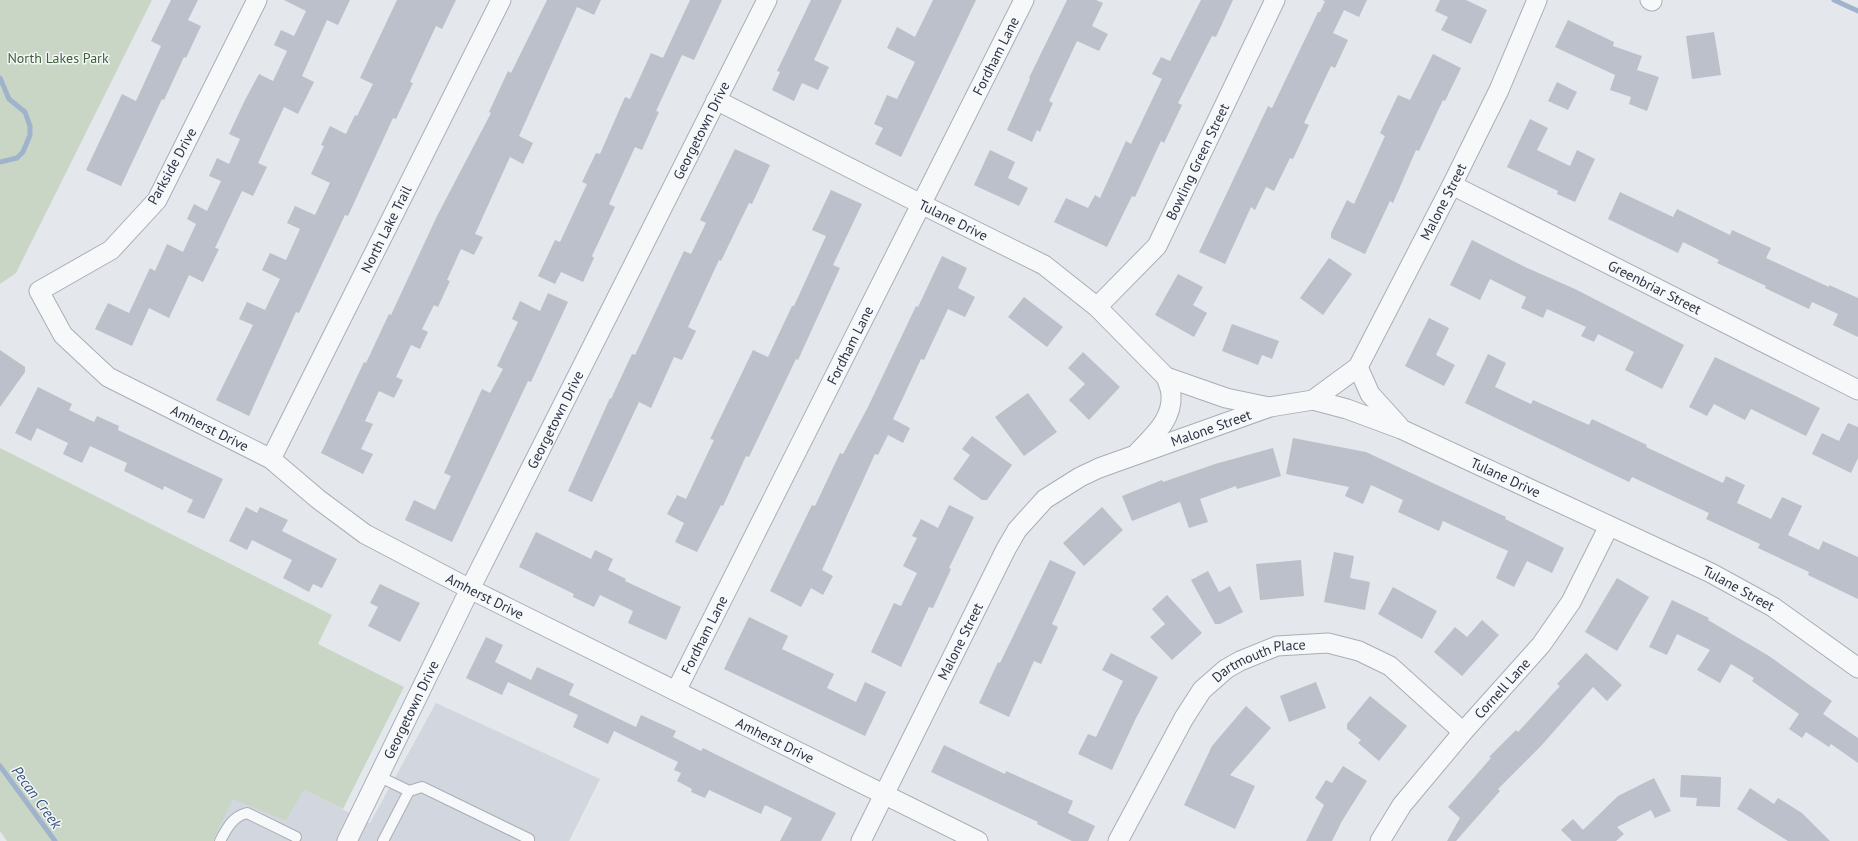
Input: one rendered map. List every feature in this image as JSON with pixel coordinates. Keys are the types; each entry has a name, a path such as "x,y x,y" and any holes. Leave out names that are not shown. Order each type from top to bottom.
{"street":[{"name":"Parkside Drive","path":"40,291 111,250 157,200 256,0"},
{"name":"North Lake Trail","path":"271,459 501,0"},
{"name":"Georgetown Drive","path":"347,841 470,589 767,0"},
{"name":"Fordham Lane","path":"676,691 1024,0"},
{"name":"Bowling Green Street","path":"1097,307 1157,246 1275,0"},
{"name":"Malone Street","path":"861,841 1006,549 1017,530 1045,499 1063,486 1099,468 1270,407 1313,400 1358,367 1452,186 1499,90 1537,0"},
{"name":"Tulane Drive","path":"716,100 1044,265 1097,307 1166,377 1226,398 1270,407"},
{"name":"Greenbriar Street","path":"1452,186 1858,390"},
{"name":"Amherst Drive","path":"40,291 63,335 108,377 271,459 318,499 365,534 470,589 978,841"},
{"name":"Tulane Drive","path":"1358,367 1370,394 1401,429"},
{"path":"1135,455 1155,435 1168,416 1171,396 1166,377"},
{"name":"Tulane Drive","path":"1313,400 1347,409 1401,429 1609,526"},
{"name":"Tulane Street","path":"1609,526 1711,573 1773,607 1858,668"},
{"name":"Cornell Lane","path":"1380,841 1402,805 1463,732 1541,645 1571,602 1609,526"},
{"name":"Dartmouth Place","path":"1118,841 1184,718 1202,690 1226,669 1240,661 1277,646 1328,643 1359,651 1390,666 1463,732"}],"lane":[{"path":"378,776 409,791 422,787 529,839 529,841"},
{"path":"383,841 409,791"},
{"path":"220,841 237,816 246,812 296,837"}],"shaded area":[{"path":"436,703 600,779 569,841 213,841 233,798 286,821 304,790 370,823"}],"green space":[{"name":"North Lakes Park","path":"0,0 152,0 16,273 0,284"},
{"path":"0,448 332,615 318,644 404,687 343,809 304,790 286,821 233,799 213,841 7,841 0,831"}],"building":[{"path":"171,0 198,0 188,20 201,26 186,58 184,57 164,100 162,99 121,186 86,170 122,94 136,101 161,46 151,41"},
{"path":"284,0 350,0 338,25 327,20 302,76 314,82 298,114 284,107 258,163 267,167 253,196 242,191 215,248 219,249 203,282 189,275 169,318 149,308 132,346 95,329 108,303 129,313 150,268 155,271 167,244 183,252 196,224 187,219 194,204 207,211 221,181 209,176 217,158 229,164 240,139 229,134 245,100 259,74 273,81 287,51 274,45 281,30 294,36 306,11"},
{"path":"397,0 456,0 442,29 436,26 410,82 413,83 396,119 393,118 348,216 345,215 299,313 296,312 249,416 216,400 253,325 239,319 247,302 265,310 280,279 262,270 270,253 286,260 300,229 287,223 295,206 315,215 330,183 311,174 324,146 321,145 330,126 346,134 355,115 357,116 373,84 360,78"},
{"path":"547,0 601,0 594,15 577,7 519,136 533,143 523,164 510,157 475,234 483,237 474,255 461,249 447,280 450,281 438,307 434,305 422,329 428,332 420,349 411,345 396,377 403,380 394,398 379,391 365,421 373,424 361,449 373,454 363,474 321,453 364,362 366,363 389,314 391,315 437,216 491,113 489,112 508,71 511,73"},
{"path":"690,0 722,0 694,60 682,55 656,111 659,112 642,150 635,147 609,204 615,207 592,256 594,258 583,282 561,272 555,284 538,276 555,240 560,242 587,184 582,182 596,153 600,154 625,97 630,99 651,53 663,58"},
{"path":"811,0 842,0 814,60 829,67 818,90 802,83 794,101 772,90 780,72 777,71"},
{"path":"933,0 976,0 901,157 875,144 883,128 874,124 887,95 897,99 915,62 887,48 897,27 915,37"},
{"path":"1067,0 1096,0 1103,3 1092,26 1108,34 1099,51 1077,41 1049,101 1053,103 1040,132 1037,130 1032,142 1007,130 1030,79 1029,78"},
{"path":"1201,0 1233,0 1216,37 1212,36 1178,103 1182,105 1164,143 1161,141 1135,197 1132,196 1107,247 1054,222 1066,198 1088,208 1095,195 1100,198 1126,141 1131,144 1162,79 1152,74 1161,57 1170,61"},
{"path":"1322,0 1367,0 1359,17 1344,10 1333,33 1348,40 1335,68 1331,66 1304,123 1309,125 1293,159 1290,158 1274,191 1266,187 1255,210 1251,207 1225,264 1199,252 1268,106 1272,108 1318,12 1320,12 1325,1"},
{"path":"1440,0 1466,0 1487,10 1471,44 1441,30 1448,17 1435,11"},
{"path":"1568,20 1614,42 1613,46 1642,56 1637,70 1659,77 1647,111 1629,104 1631,97 1610,90 1615,75 1555,47"},
{"path":"1714,32 1721,75 1692,79 1686,36"},
{"path":"1433,54 1461,68 1445,101 1443,100 1419,151 1416,150 1393,203 1390,201 1365,254 1331,238 1331,233 1347,200 1354,204 1385,136 1380,133 1398,95 1410,100"},
{"path":"1557,82 1577,92 1568,110 1548,101"},
{"path":"1530,119 1548,128 1537,150 1570,166 1577,150 1595,159 1575,202 1557,194 1558,191 1507,167"},
{"path":"735,149 770,165 752,204 749,203 721,261 719,260 688,327 696,331 682,360 674,357 651,408 639,402 592,502 568,491 610,398 611,399 632,354 635,355 684,251 691,254 706,223 700,220"},
{"path":"990,150 1015,162 1008,178 1028,188 1019,206 974,185"},
{"path":"831,190 862,204 833,265 840,268 798,360 796,359 749,457 746,456 723,506 721,505 697,552 675,542 684,523 667,514 677,495 686,499 714,440 710,439 753,350 768,357 792,306 794,306 826,236 812,230"},
{"path":"1620,192 1673,217 1677,209 1730,235 1732,230 1771,248 1766,258 1829,287 1829,285 1858,298 1858,337 1833,325 1838,314 1812,302 1809,309 1765,288 1766,286 1717,263 1719,260 1683,242 1678,253 1608,219"},
{"path":"1472,240 1525,267 1575,289 1684,345 1662,389 1625,370 1634,352 1598,334 1594,342 1581,336 1586,327 1547,309 1543,318 1521,308 1526,297 1490,279 1480,300 1450,285"},
{"path":"942,256 967,268 958,288 975,297 965,317 948,309 924,360 921,359 893,419 910,428 903,443 888,435 878,455 875,454 822,570 833,576 823,595 811,588 801,607 770,591 812,505 815,506 840,453 843,454 868,407 916,306 918,307"},
{"path":"1329,258 1352,274 1323,315 1300,298"},
{"path":"1178,274 1203,287 1193,305 1207,313 1194,337 1155,315"},
{"path":"548,293 568,302 531,382 528,381 452,542 405,520 414,500 435,510 451,476 444,473 482,389 490,393 503,369 497,366 518,322 512,319 520,301 540,311"},
{"path":"1024,297 1063,327 1047,347 1008,317"},
{"path":"1429,318 1449,328 1436,355 1455,365 1444,386 1405,366"},
{"path":"1232,324 1279,341 1272,359 1262,355 1258,365 1222,351"},
{"path":"0,350 25,367 25,372 0,407"},
{"path":"1083,352 1120,387 1089,420 1069,400 1085,384 1068,368"},
{"path":"1488,354 1506,363 1495,387 1531,404 1533,400 1589,425 1592,419 1647,445 1646,447 1723,483 1726,476 1745,485 1737,503 1771,519 1782,497 1802,506 1788,535 1819,550 1823,541 1858,557 1858,599 1808,575 1809,572 1758,548 1760,544 1706,519 1709,513 1632,477 1629,482 1465,403"},
{"path":"1715,357 1820,408 1806,436 1751,409 1745,420 1714,404 1707,416 1689,407"},
{"path":"38,387 72,404 69,410 94,422 97,416 119,426 118,430 223,479 204,519 187,512 193,500 164,486 163,490 124,471 127,463 90,446 82,463 63,454 68,443 37,428 31,441 15,433"},
{"path":"1028,393 1057,432 1024,456 995,417"},
{"path":"1848,423 1858,427 1858,458 1851,473 1812,454 1822,433 1839,441"},
{"path":"972,436 1012,465 987,500 982,500 953,479 970,455 962,449"},
{"path":"1293,438 1366,452 1506,517 1505,519 1564,548 1552,573 1527,561 1514,587 1496,578 1508,551 1443,521 1439,531 1398,512 1403,500 1371,485 1363,504 1345,496 1349,487 1286,474"},
{"path":"1273,448 1281,476 1237,489 1236,486 1200,499 1208,522 1189,528 1180,502 1132,521 1122,496 1162,480 1163,482 1215,464"},
{"path":"949,505 974,517 949,568 951,569 933,608 929,607 901,667 871,652 894,603 901,606 917,573 903,566 917,538 912,536 921,519 938,528"},
{"path":"246,507 257,513 260,507 288,520 282,531 337,559 322,588 313,584 309,592 283,578 292,560 252,540 247,550 229,541"},
{"path":"1102,507 1123,530 1084,566 1063,543"},
{"path":"536,532 591,559 595,550 613,559 608,570 626,579 625,581 681,607 666,640 628,623 633,611 600,595 594,607 573,597 574,594 519,567"},
{"path":"1334,552 1354,556 1350,578 1370,582 1365,610 1324,602"},
{"path":"1050,560 1076,572 1052,624 1058,627 1041,664 1034,661 1009,717 979,703 998,662 1000,663"},
{"path":"1301,560 1304,596 1260,600 1256,564"},
{"path":"1208,571 1219,592 1230,586 1243,612 1220,624 1215,624 1191,580"},
{"path":"1617,578 1649,597 1617,651 1585,632"},
{"path":"380,584 420,603 400,642 368,626 378,607 370,603"},
{"path":"1393,587 1437,611 1422,639 1378,614"},
{"path":"1167,595 1202,633 1172,660 1150,637 1165,624 1152,609"},
{"path":"1672,600 1709,618 1708,620 1769,656 1832,701 1823,714 1858,738 1858,763 1831,744 1829,747 1806,732 1802,738 1789,729 1799,714 1752,681 1754,678 1731,664 1720,683 1697,670 1710,650 1677,634 1667,655 1649,647"},
{"path":"749,617 788,636 782,649 834,674 827,688 856,702 865,682 886,692 865,736 724,669"},
{"path":"1482,620 1499,635 1462,676 1434,652 1455,627 1467,637"},
{"path":"486,637 503,645 495,662 531,680 537,667 574,684 569,695 636,727 641,715 676,731 673,737 701,751 703,748 836,813 821,841 780,841 792,818 765,805 761,814 709,790 705,798 691,792 692,789 677,781 681,773 674,770 678,762 614,731 608,744 573,727 578,715 508,682 502,695 466,678"},
{"path":"1111,653 1158,677 1136,718 1112,770 1078,754 1088,734 1096,737 1123,681 1102,670"},
{"path":"1586,653 1622,685 1607,701 1593,687 1541,746 1498,789 1500,791 1456,841 1447,841 1460,818 1448,807 1491,758 1489,757 1516,730 1518,732 1560,686 1557,684"},
{"path":"1316,682 1326,708 1289,722 1280,696"},
{"path":"1370,696 1407,726 1379,761 1358,743 1361,740 1347,729 1347,724"},
{"path":"1246,706 1271,728 1230,775 1255,786 1235,829 1184,805 1212,746"},
{"path":"944,745 1005,774 1006,771 1073,801 1068,813 1095,826 1088,841 1072,841 1037,824 1038,822 931,772"},
{"path":"1343,766 1367,781 1342,821 1332,841 1306,841 1324,805 1315,798 1326,780 1332,783"},
{"path":"1681,775 1721,777 1720,807 1696,806 1697,798 1680,797"},
{"path":"1654,778 1671,811 1655,818 1651,810 1617,827 1624,834 1616,841 1572,841 1561,830 1573,819 1583,830 1618,796"},
{"path":"1750,788 1774,804 1778,798 1802,813 1830,841 1788,841 1737,809"}],"waterway":[{"path":"1834,0 1858,11"},
{"name":"Pecan Creek","path":"0,78 9,99 25,112 30,126 30,135 23,152 17,158 0,162"},
{"name":"Pecan Creek","path":"0,766 55,841"}]}
